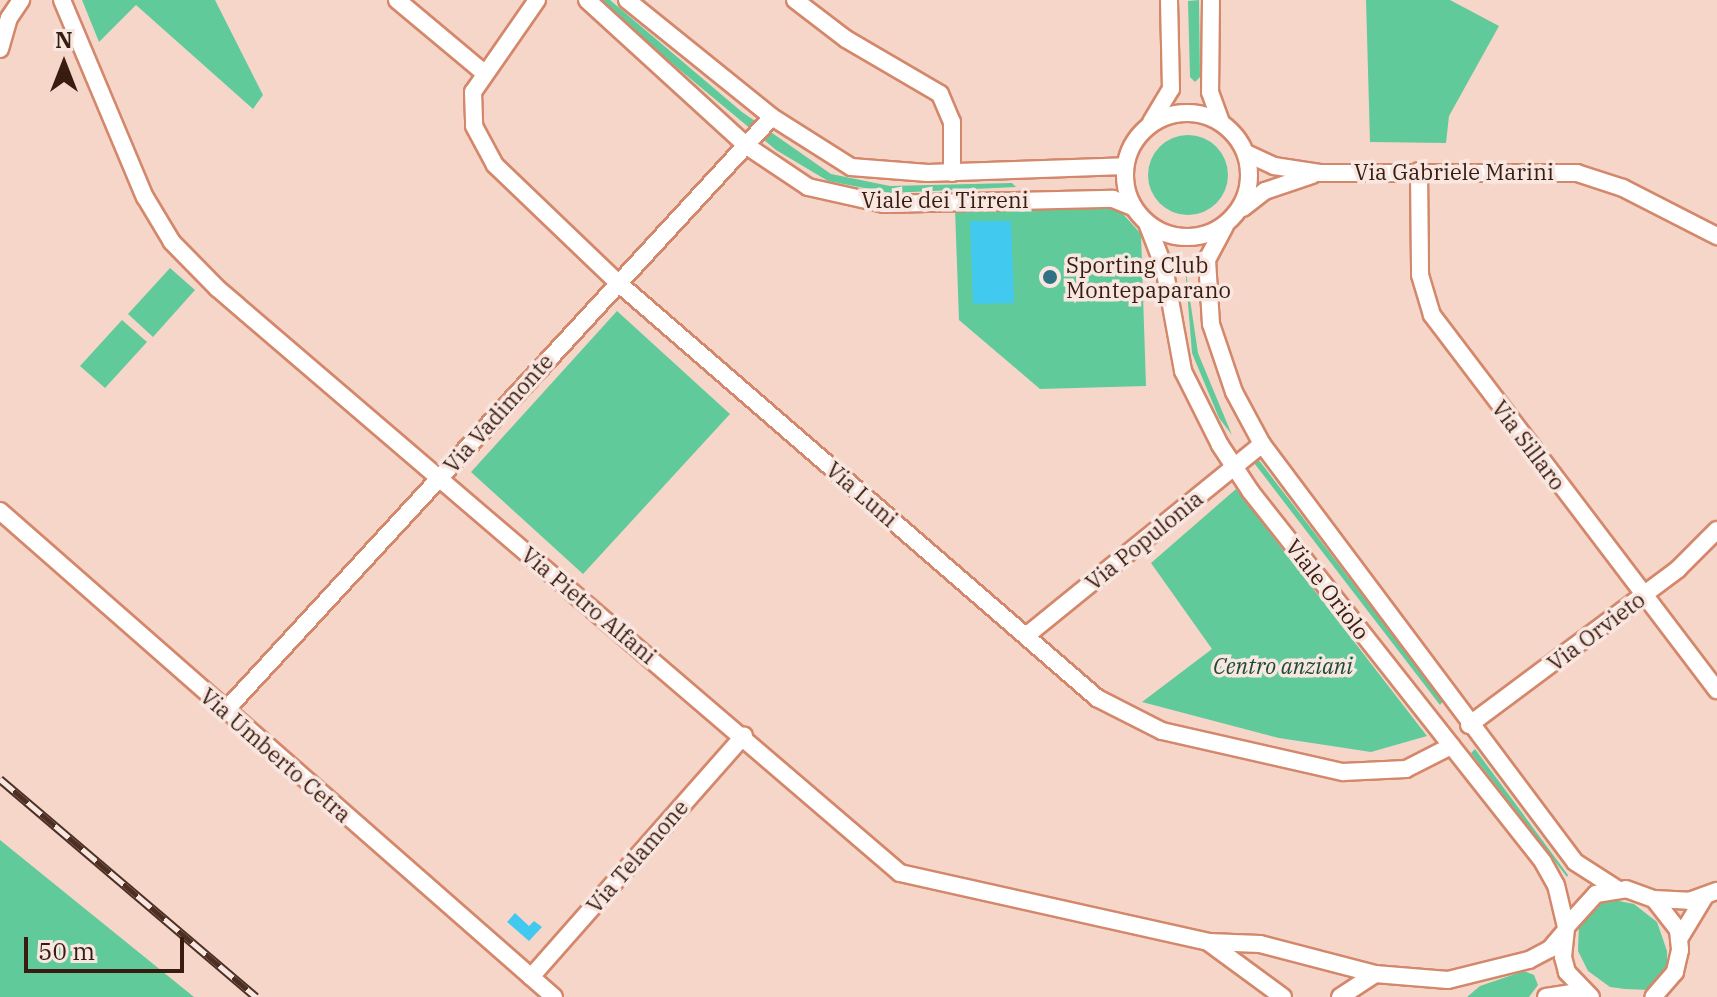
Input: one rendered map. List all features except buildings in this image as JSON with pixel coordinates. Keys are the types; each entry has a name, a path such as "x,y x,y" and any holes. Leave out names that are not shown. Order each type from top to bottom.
{"street":[{"path":"0,49 9,18 21,0"},
{"name":"Via Pietro Alfani","path":"62,0 145,197 172,242 217,288 744,735 900,873 1208,942 1283,997"},
{"path":"397,0 483,72"},
{"name":"Via Luni","path":"537,0 483,72 471,103 474,126 488,155 616,281 1097,698 1127,718 1261,758 1376,773 1421,764 1451,746"},
{"name":"Viale dei Tirreni","path":"587,0 747,146 796,182 862,202 1113,199 1133,207"},
{"name":"Viale dei Tirreni","path":"627,0 772,117 851,167 952,173 1125,166"},
{"path":"795,0 846,39 940,94 952,122 952,173"},
{"path":"1169,0 1171,89 1165,107 1145,129 1125,166 1133,207 1147,223 1185,238 1225,226 1239,211 1248,193 1246,153 1221,123 1210,92 1211,0"},
{"path":"1145,129 1182,113 1221,123"},
{"name":"Via Vadimonte","path":"225,711 440,479 616,281 772,117"},
{"name":"Via Gabriele Marini","path":"1246,153 1274,166 1321,173 1523,169 1588,175 1717,236"},
{"name":"Via Sillaro","path":"1419,171 1419,263 1428,308 1717,690"},
{"name":"Via Gabriele Marini","path":"1239,211 1265,191 1321,173"},
{"name":"Viale Oriolo","path":"1147,223 1164,267 1188,385 1234,467 1547,869 1566,929 1563,957 1586,994"},
{"name":"Viale Oriolo","path":"1225,226 1207,260 1211,324 1234,392 1262,444 1469,725 1581,868 1617,889 1654,899 1711,894"},
{"name":"Via Populonia","path":"1026,636 1262,444"},
{"name":"Via Umberto Cetra","path":"0,511 554,997"},
{"name":"Via Orvieto","path":"1469,725 1644,595 1717,530"},
{"name":"Via Telamone","path":"531,977 744,735"},
{"path":"1208,942 1260,944 1375,974 1448,980 1480,976 1538,956 1566,929 1584,902 1617,889"},
{"path":"1679,939 1711,894"},
{"path":"1654,899 1673,920 1679,939 1675,972 1679,997"},
{"path":"1653,997 1675,972"},
{"path":"1340,997 1375,974"},
{"path":"1546,997 1586,994"}],"green space":[{"path":"82,0 215,0 263,95 253,109 136,5 99,42"},
{"path":"596,0 610,0 742,112 831,174 890,186 1012,183 1016,187 890,193 828,181 776,150"},
{"path":"1199,0 1200,77 1195,82 1190,77 1188,1"},
{"path":"1366,0 1450,0 1499,26 1449,116 1446,143 1370,142"},
{"path":"1180,135 1196,135 1217,146 1228,167 1228,183 1217,204 1196,215 1180,215 1166,209 1154,197 1148,183 1148,167 1154,153 1166,141"},
{"name":"Sporting Club Montepaparano","path":"1114,204 1141,234 1146,386 1040,389 959,320 955,209"},
{"path":"1185,266 1198,353 1232,435 1219,418 1192,353"},
{"path":"170,268 195,290 153,337 128,314"},
{"path":"617,311 730,414 583,574 471,472"},
{"path":"122,320 147,342 105,388 80,366"},
{"path":"1255,455 1443,701 1440,705 1251,459"},
{"name":"Centro anziani","path":"1236,489 1427,736 1371,752 1279,738 1142,702 1212,649 1151,563"},
{"path":"1475,749 1568,875 1567,877 1471,753"},
{"path":"0,840 194,997 0,997"},
{"path":"1609,899 1634,904 1657,922 1667,951 1667,980 1649,990 1625,989 1610,987 1588,971 1578,951 1579,925 1594,902"},
{"path":"1524,971 1534,975 1538,985 1529,997 1467,997 1480,986"}],"water":[{"path":"970,221 1011,221 1014,303 973,304"},
{"path":"515,913 529,926 534,921 542,927 529,941 507,922"}],"railway":[{"path":"0,779 256,997"}],"place":[{"name":"Sporting Club Montepaparano","path":"1050,277"}]}
